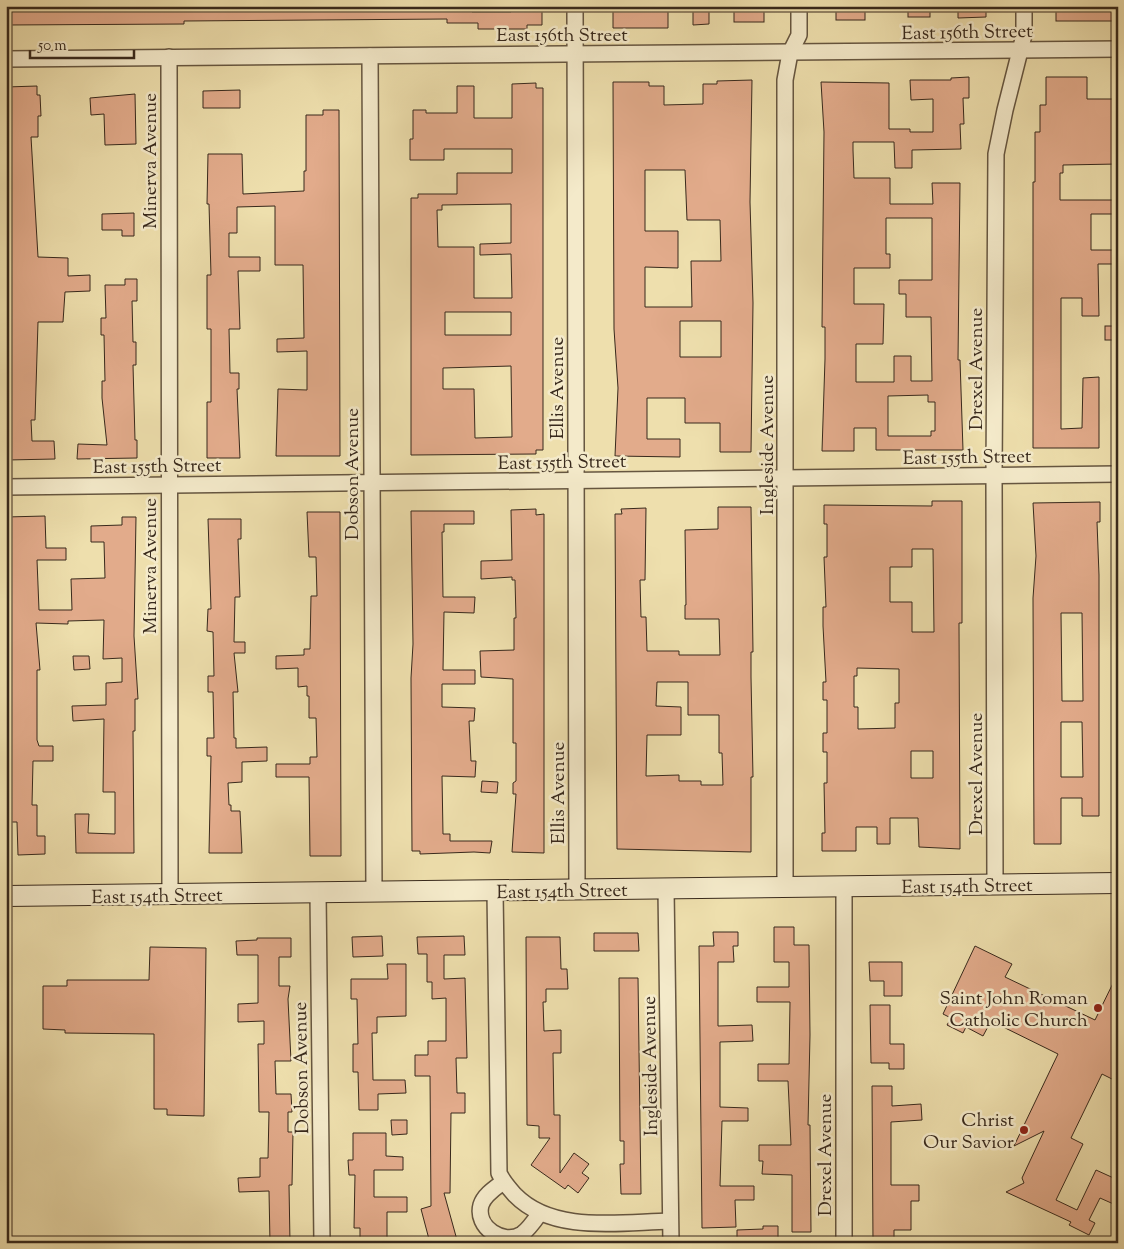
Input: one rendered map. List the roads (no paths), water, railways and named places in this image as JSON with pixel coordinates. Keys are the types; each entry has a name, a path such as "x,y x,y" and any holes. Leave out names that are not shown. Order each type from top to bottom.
{"street":[{"name":"Ellis Avenue","path":"575,6 577,890"},
{"name":"Ingleside Avenue","path":"785,887 785,80 790,53 799,35 799,6"},
{"name":"Drexel Avenue","path":"995,885 994,476 996,154 1024,35 1024,6"},
{"name":"East 156th Street","path":"6,59 1118,50"},
{"name":"Dobson Avenue","path":"370,56 374,892"},
{"name":"Minerva Avenue","path":"169,58 170,894"},
{"name":"East 155th Street","path":"6,487 1118,474"},
{"name":"East 154th Street","path":"6,896 1118,883"},
{"name":"Drexel Avenue","path":"844,886 844,1243"},
{"name":"Ingleside Avenue","path":"666,889 671,1243"},
{"path":"495,891 500,1173 503,1182 519,1199 540,1214 554,1219 572,1222 670,1221"},
{"name":"Dobson Avenue","path":"318,893 322,1243"},
{"path":"503,1182 487,1194 481,1204 481,1215 485,1227 496,1236 507,1238 522,1234 540,1214"}],"place":[{"name":"Saint John Roman Catholic Church","path":"1098,1008"},
{"name":"Christ Our Savior","path":"1024,1130"}]}
